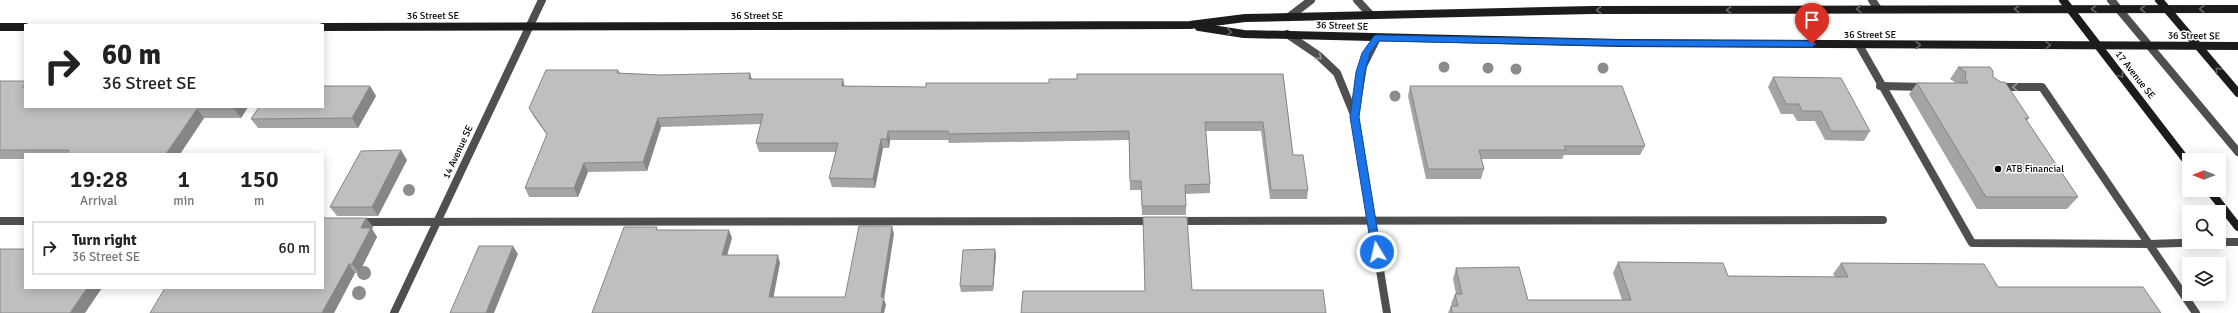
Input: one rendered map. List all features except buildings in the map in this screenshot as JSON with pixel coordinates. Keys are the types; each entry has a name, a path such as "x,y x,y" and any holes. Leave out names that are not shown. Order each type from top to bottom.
{"main road":[{"name":"17 Avenue SE","path":"2063,0 2182,155"},
{"path":"2160,0 2238,93"},
{"name":"36 Street SE","path":"324,27 1190,25 1245,18 1592,10 2238,9"},
{"name":"36 Street SE","path":"1190,25 1244,34 1613,43 1859,45 2097,44 2238,46"},
{"path":"0,27 24,27"},
{"path":"2214,197 2238,227"}],"street":[{"name":"14 Avenue SE","path":"394,313 542,0"},
{"path":"1289,17 1309,4 1311,0"},
{"path":"1356,0 1370,14"},
{"path":"1872,0 1878,9"},
{"path":"2111,0 2238,152"},
{"path":"1287,34 1318,55 1337,73 1354,117 1387,313"},
{"path":"1354,117 1361,72 1366,53 1377,38"},
{"path":"1859,45 1880,86 1972,243 2182,243"},
{"path":"1880,86 1931,87"},
{"path":"1989,86 2042,87 2196,313"},
{"path":"345,222 1883,220"},
{"path":"0,221 24,221"},
{"path":"2226,242 2238,242"}],"place":[{"name":"ATB Financial","path":"1998,169"}],"route":[{"path":"1377,252 1354,117 1361,72 1366,53 1377,38 1621,43 1812,44"}]}
